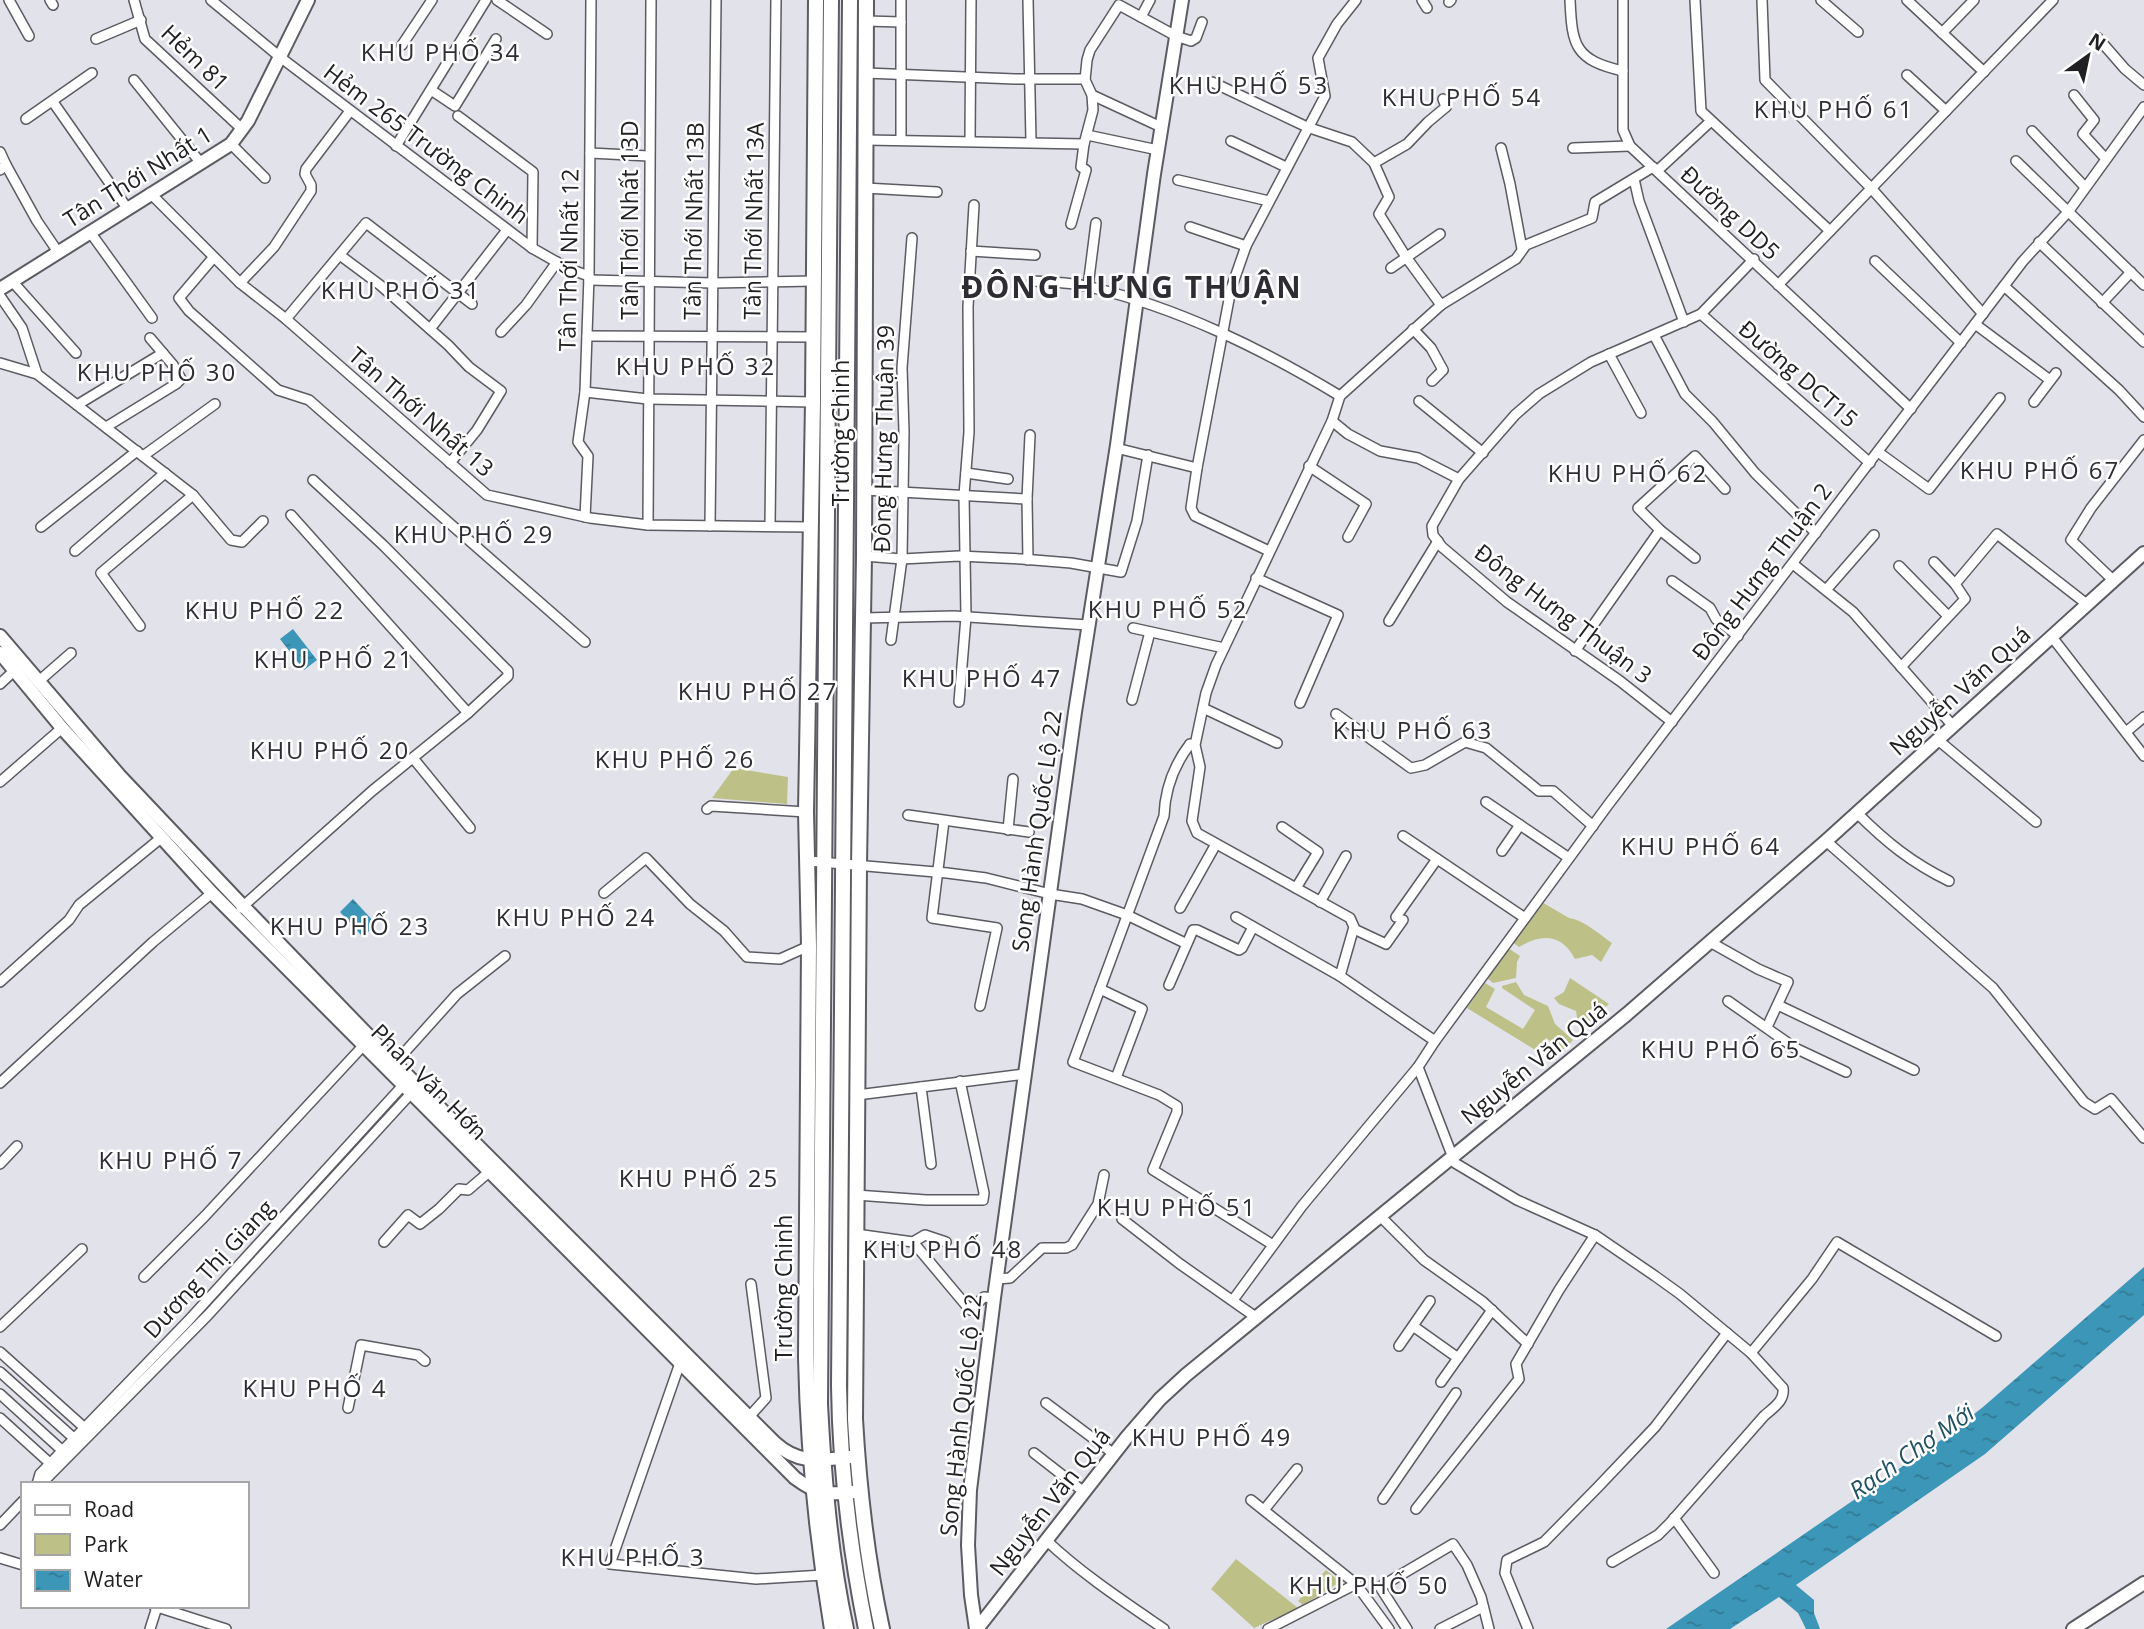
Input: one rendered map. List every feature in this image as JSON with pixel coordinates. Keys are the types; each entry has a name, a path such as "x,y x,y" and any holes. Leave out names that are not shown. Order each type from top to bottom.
{"main road":[{"name":"Tân Thới Nhất 1","path":"0,289 231,144 243,130 307,0"},
{"name":"Trường Chinh","path":"816,0 822,157 825,862 820,1404 817,1460"},
{"name":"Trường Chinh","path":"831,0 814,281 806,812 809,861 806,1358 807,1417 817,1460 832,1629"},
{"name":"Trường Chinh","path":"850,0 839,1330 845,1493 853,1565 866,1629"},
{"name":"Trường Chinh","path":"866,0 864,556 856,1195 857,1457 866,1538 882,1629"},
{"name":"Song Hành Quốc Lộ 22","path":"976,1629 968,1545 970,1490 994,1298 1088,625 1182,0"},
{"path":"822,157 866,158"},
{"name":"Nguyễn Văn Quá","path":"976,1629 1160,1399 1597,1039 1710,942 1826,841 2144,553"},
{"name":"Phan Văn Hớn","path":"0,636 239,911 363,1046 410,1086 632,1308 680,1363 795,1478 820,1493"},
{"name":"Phan Văn Hớn","path":"0,653 62,728 212,893 239,911 395,1063 410,1086 489,1172 632,1308 787,1453 817,1460 857,1457"},
{"path":"820,1493 860,1491"},
{"name":"Trường Chinh","path":"829,1574 846,1629"},
{"path":"2073,1629 2144,1583"}],"street":[{"path":"9,0 29,36"},
{"name":"Hẻm 265 Trường Chinh","path":"211,0 279,57 507,230 532,248 589,277 649,282 814,281"},
{"path":"402,45 432,0"},
{"path":"397,146 486,0"},
{"path":"497,0 512,4 547,34"},
{"name":"Tân Thới Nhất 12","path":"585,517 588,456 578,442 585,392 589,277 591,0"},
{"name":"Tân Thới Nhất 13D","path":"648,525 651,0"},
{"name":"Tân Thới Nhất 13B","path":"709,526 716,0"},
{"name":"Tân Thới Nhất 13A","path":"771,526 776,0"},
{"path":"901,0 901,140"},
{"path":"970,141 971,0"},
{"path":"1028,0 1031,141"},
{"path":"1142,17 1150,0"},
{"path":"1269,551 1195,516 1191,508 1197,468 1231,289 1246,246 1325,96 1318,58 1337,24 1356,0"},
{"path":"1570,0 1571,26 1578,50 1605,67 1623,71"},
{"path":"1573,148 1630,146 1623,130 1623,0"},
{"path":"1695,0 1701,111 1830,231"},
{"path":"1762,0 1765,80 1871,188 1983,314"},
{"path":"1821,0 1858,32"},
{"path":"1907,0 1984,72"},
{"path":"1942,33 1974,0"},
{"path":"1778,285 2053,0"},
{"name":"Hẻm 81","path":"138,1 145,39 243,130"},
{"path":"1071,224 1086,170 1081,167 1093,110 1092,95 1085,79 1090,50 1119,5 1176,36 1191,41 1196,38 1202,22"},
{"path":"96,39 141,20"},
{"path":"866,21 901,22"},
{"path":"431,90 455,106 496,38"},
{"path":"2098,38 2125,69 2144,85"},
{"path":"26,119 92,73"},
{"path":"866,73 1085,79"},
{"path":"1907,75 1946,111"},
{"path":"134,80 200,162"},
{"path":"1212,82 1307,127 1352,142 1374,163 1389,197 1378,214 1441,305"},
{"path":"1092,95 1161,127"},
{"path":"2074,95 2094,120 2083,134 2106,159"},
{"path":"1374,163 1408,144 1446,107 1443,99"},
{"path":"53,102 127,208"},
{"name":"Đông Hưng Thuận 2","path":"1233,1300 1273,1245 1418,1067 1434,1041 1593,826 2004,286 2068,212 2144,107"},
{"path":"240,283 274,247 311,191 306,169 350,111"},
{"path":"458,116 533,172 532,248"},
{"path":"1340,976 1354,929 1350,918 1197,833 1192,821 1200,766 1195,745 1216,665 1332,421 1340,396 1441,305 1516,259 1529,243 1592,218 1595,202 1655,169 1711,121"},
{"path":"2032,131 2085,187"},
{"path":"866,140 1086,139 1158,150"},
{"path":"1231,141 1286,167"},
{"path":"231,144 265,178"},
{"name":"Đường DD5","path":"1630,146 1911,408"},
{"path":"1501,148 1522,249"},
{"path":"0,152 3,167 58,252"},
{"path":"590,153 649,156"},
{"path":"2016,160 2144,285"},
{"path":"1634,179 1639,201 1684,322"},
{"path":"1178,180 1269,201"},
{"path":"865,188 937,192"},
{"name":"Tân Thới Nhất 13","path":"150,193 240,283 286,319 487,495 585,517 648,525 811,527"},
{"path":"960,702 966,617 964,495 969,432 968,307 974,205"},
{"path":"286,319 366,223 472,304"},
{"path":"1088,286 1096,223"},
{"path":"1191,227 1246,246"},
{"path":"430,329 507,230"},
{"path":"90,232 152,318"},
{"path":"1391,268 1440,234"},
{"name":"Đông Hưng Thuận 39","path":"891,640 902,559 902,368 912,238"},
{"path":"2039,243 2144,342"},
{"path":"971,251 1035,255"},
{"path":"341,256 380,285 470,367 501,391 477,429 450,463"},
{"path":"213,258 179,298 189,311 278,390 309,400 584,642"},
{"path":"1389,621 1435,538 1433,526 1459,479 1515,415 1539,394 1591,362 1701,314 1754,259"},
{"path":"1875,261 1961,343"},
{"path":"501,332 526,305 557,262"},
{"path":"2102,303 2131,272"},
{"path":"12,281 76,353"},
{"path":"1032,281 1088,286 1137,300 1222,333 1279,359 1340,396"},
{"path":"2004,286 2119,390 2144,417"},
{"path":"0,296 22,328 37,374"},
{"name":"Đường DCT15","path":"1701,314 1870,463"},
{"path":"1975,324 2053,377 2034,402"},
{"path":"1413,329 1431,348 1443,370 1432,381"},
{"path":"1654,335 1685,394 1713,422 1755,473 1816,533"},
{"path":"587,336 814,337"},
{"path":"106,428 181,379 150,338"},
{"path":"78,405 163,353"},
{"path":"1609,354 1641,413"},
{"path":"0,363 37,374 78,405 193,495 231,540 242,542 263,521"},
{"path":"585,392 648,399 813,402"},
{"path":"1878,452 1929,489 2000,398"},
{"path":"1419,401 1483,453"},
{"path":"41,527 140,454 215,404"},
{"path":"1332,421 1348,434 1380,451 1418,458 1459,479"},
{"path":"1028,560 1030,435"},
{"path":"2114,581 2071,540 2091,508 2144,440"},
{"path":"1116,448 1197,468"},
{"path":"864,556 1028,560 1121,572 1137,520 1148,455"},
{"path":"1695,558 1638,508 1695,456 1724,489"},
{"path":"1309,466 1366,504 1348,537"},
{"path":"75,551 165,473"},
{"path":"965,473 1008,479"},
{"path":"239,911 508,676 508,671 383,545 313,480"},
{"path":"864,490 1027,499"},
{"path":"140,626 101,573 193,495"},
{"path":"290,515 468,713"},
{"path":"1575,651 1660,530"},
{"path":"1955,584 1997,534 2088,605"},
{"path":"1826,590 1874,535"},
{"name":"Đông Hưng Thuận 3","path":"1435,538 1507,602 1620,681 1672,722"},
{"path":"1901,667 1965,599 1934,562"},
{"path":"1793,564 1853,612 1953,726"},
{"path":"1899,566 1948,616"},
{"path":"1256,579 1338,615 1300,702"},
{"path":"1672,581 1710,608 1716,619 1738,636"},
{"path":"862,618 966,617 1088,625"},
{"path":"1133,628 1224,648"},
{"path":"1132,700 1150,632"},
{"path":"2052,637 2144,756"},
{"path":"39,681 71,653"},
{"path":"0,684 15,670"},
{"path":"1203,708 1277,743"},
{"path":"1336,714 1411,768 1425,765 1465,742 1486,748 1539,790 1553,791 1593,826"},
{"path":"2126,732 2144,717"},
{"path":"0,782 62,728"},
{"path":"1938,740 2036,821"},
{"path":"1191,744 1177,766 1165,796 1164,816 1073,1062 1159,1095 1177,1106 1177,1112 1153,1170 1273,1245"},
{"path":"413,758 470,828"},
{"path":"1008,830 1013,779"},
{"path":"1486,802 1569,858"},
{"path":"707,809 711,806 806,812"},
{"path":"1857,813 1919,867 1948,881"},
{"path":"908,816 1029,832"},
{"path":"944,821 932,918 997,928 980,1006"},
{"path":"1502,851 1520,825"},
{"path":"1282,827 1318,852 1296,888"},
{"path":"1403,836 1525,918"},
{"path":"0,982 69,919 79,905 161,838"},
{"path":"1826,841 1993,988 2084,1102 2095,1109 2111,1100 2144,1138"},
{"path":"1180,908 1216,844"},
{"path":"1320,902 1346,856"},
{"path":"604,894 646,858 690,904 724,931 747,957 780,959 809,946"},
{"path":"1354,929 1386,944 1437,859"},
{"path":"809,861 986,878 1082,899 1127,915 1185,943"},
{"path":"0,1083 153,942 212,893"},
{"path":"1236,917 1340,976 1434,1041"},
{"path":"1169,985 1191,931 1195,929 1238,950 1242,948 1253,927"},
{"path":"1710,942 1758,969 1788,982 1767,1027"},
{"path":"395,1063 457,994 505,956"},
{"path":"1100,989 1142,1009 1116,1078"},
{"path":"1728,1001 1795,1048 1846,1072"},
{"path":"1778,1005 1914,1070"},
{"path":"144,1277 205,1216 363,1046"},
{"path":"1418,1067 1455,1163 1517,1200 1595,1235 1675,1290 1727,1332 1751,1353 1783,1388 1784,1394 1658,1535 1612,1562"},
{"path":"857,1095 1025,1074"},
{"path":"856,1195 926,1200 983,1200 984,1193 960,1082"},
{"name":"Dương Thị Giang","path":"154,1364 290,1209 410,1086"},
{"name":"Dương Thị Giang","path":"41,1482 298,1217 410,1086"},
{"path":"921,1087 931,1164"},
{"path":"0,1164 18,1146"},
{"path":"384,1242 408,1215 420,1224 459,1189 468,1190 489,1172"},
{"path":"997,1279 1010,1278 1042,1248 1066,1248 1072,1245 1098,1204 1104,1175"},
{"path":"290,1209 298,1217"},
{"path":"1381,1217 1424,1260 1492,1310 1528,1344"},
{"path":"1122,1219 1256,1318"},
{"path":"856,1234 913,1242 925,1235 946,1241"},
{"path":"1416,1509 1519,1379 1516,1364 1595,1235"},
{"path":"913,1242 970,1310 984,1297 994,1298"},
{"path":"1751,1353 1812,1279 1837,1242 1996,1336"},
{"path":"0,1327 82,1249"},
{"path":"749,1417 766,1398 751,1284"},
{"path":"1399,1346 1430,1301"},
{"path":"1441,1382 1492,1310"},
{"path":"1413,1326 1458,1358"},
{"path":"1528,1629 1504,1573 1507,1560 1544,1542 1598,1487 1655,1427 1727,1332"},
{"path":"348,1408 361,1345 418,1355 425,1361"},
{"path":"0,1352 88,1431"},
{"path":"680,1363 610,1564 756,1579 829,1574"},
{"path":"0,1372 78,1442"},
{"path":"1383,1499 1456,1393"},
{"path":"0,1394 66,1454"},
{"path":"1046,1403 1114,1454"},
{"path":"0,1418 54,1467"},
{"path":"1034,1452 1084,1492"},
{"path":"1264,1510 1297,1469"},
{"path":"1251,1500 1356,1584 1389,1629"},
{"path":"0,1525 21,1503"},
{"path":"1674,1518 1714,1573"},
{"path":"1046,1540 1069,1562 1164,1629"},
{"path":"1406,1629 1380,1587 1453,1544 1467,1564 1489,1629"},
{"path":"0,1558 21,1564"},
{"path":"1268,1629 1356,1584"},
{"path":"1440,1629 1483,1606"},
{"path":"150,1629 155,1608"},
{"path":"158,1608 226,1629"}],"green space":[{"path":"734,768 788,777 787,804 712,798"},
{"path":"1540,901 1569,918 1586,924 1612,943 1601,962 1592,955 1575,959 1564,945 1551,938 1536,939 1519,947 1511,941"},
{"path":"1508,948 1520,956 1516,978 1493,983 1487,978 1488,974"},
{"path":"1570,978 1609,1004 1582,1027 1578,1023 1576,1011 1559,1004 1554,998 1564,992"},
{"path":"1516,982 1524,995 1548,1006 1555,1024 1573,1040 1563,1050 1546,1038 1537,1051 1467,1008 1485,983 1495,989 1486,1007 1523,1029 1535,1010 1502,988"},
{"path":"1236,1559 1298,1608 1254,1628 1211,1589"},
{"path":"1326,1570 1340,1582 1303,1605 1298,1601"}],"water":[{"path":"293,629 317,660 304,670 280,639"},
{"path":"353,899 376,924 363,937 340,912"},
{"name":"Rạch Chợ Mới","path":"2144,1267 2144,1315 1985,1454 1796,1585 1814,1600 1814,1613 1820,1629 1806,1629 1798,1613 1779,1597 1730,1629 1666,1629 1941,1440 1983,1407"}],"district":[{"name":"KHU PHỐ 34","path":"441,53"},
{"name":"KHU PHỐ 53","path":"1249,86"},
{"name":"KHU PHỐ 54","path":"1462,98"},
{"name":"KHU PHỐ 61","path":"1834,110"},
{"name":"ĐÔNG HƯNG THUẬN","path":"1132,288"},
{"name":"KHU PHỐ 31","path":"401,291"},
{"name":"KHU PHỐ 32","path":"696,367"},
{"name":"KHU PHỐ 30","path":"157,373"},
{"name":"KHU PHỐ 67","path":"2040,471"},
{"name":"KHU PHỐ 62","path":"1628,474"},
{"name":"KHU PHỐ 29","path":"474,535"},
{"name":"KHU PHỐ 52","path":"1168,610"},
{"name":"KHU PHỐ 22","path":"265,611"},
{"name":"KHU PHỐ 21","path":"334,660"},
{"name":"KHU PHỐ 47","path":"982,679"},
{"name":"KHU PHỐ 27","path":"758,692"},
{"name":"KHU PHỐ 63","path":"1413,731"},
{"name":"KHU PHỐ 20","path":"330,751"},
{"name":"KHU PHỐ 26","path":"675,760"},
{"name":"KHU PHỐ 64","path":"1701,847"},
{"name":"KHU PHỐ 24","path":"576,918"},
{"name":"KHU PHỐ 23","path":"350,927"},
{"name":"KHU PHỐ 65","path":"1721,1050"},
{"name":"KHU PHỐ 7","path":"171,1161"},
{"name":"KHU PHỐ 25","path":"699,1179"},
{"name":"KHU PHỐ 51","path":"1177,1208"},
{"name":"KHU PHỐ 48","path":"943,1250"},
{"name":"KHU PHỐ 4","path":"315,1389"},
{"name":"KHU PHỐ 49","path":"1212,1438"},
{"name":"KHU PHỐ 3","path":"633,1558"},
{"name":"KHU PHỐ 50","path":"1369,1586"}]}
